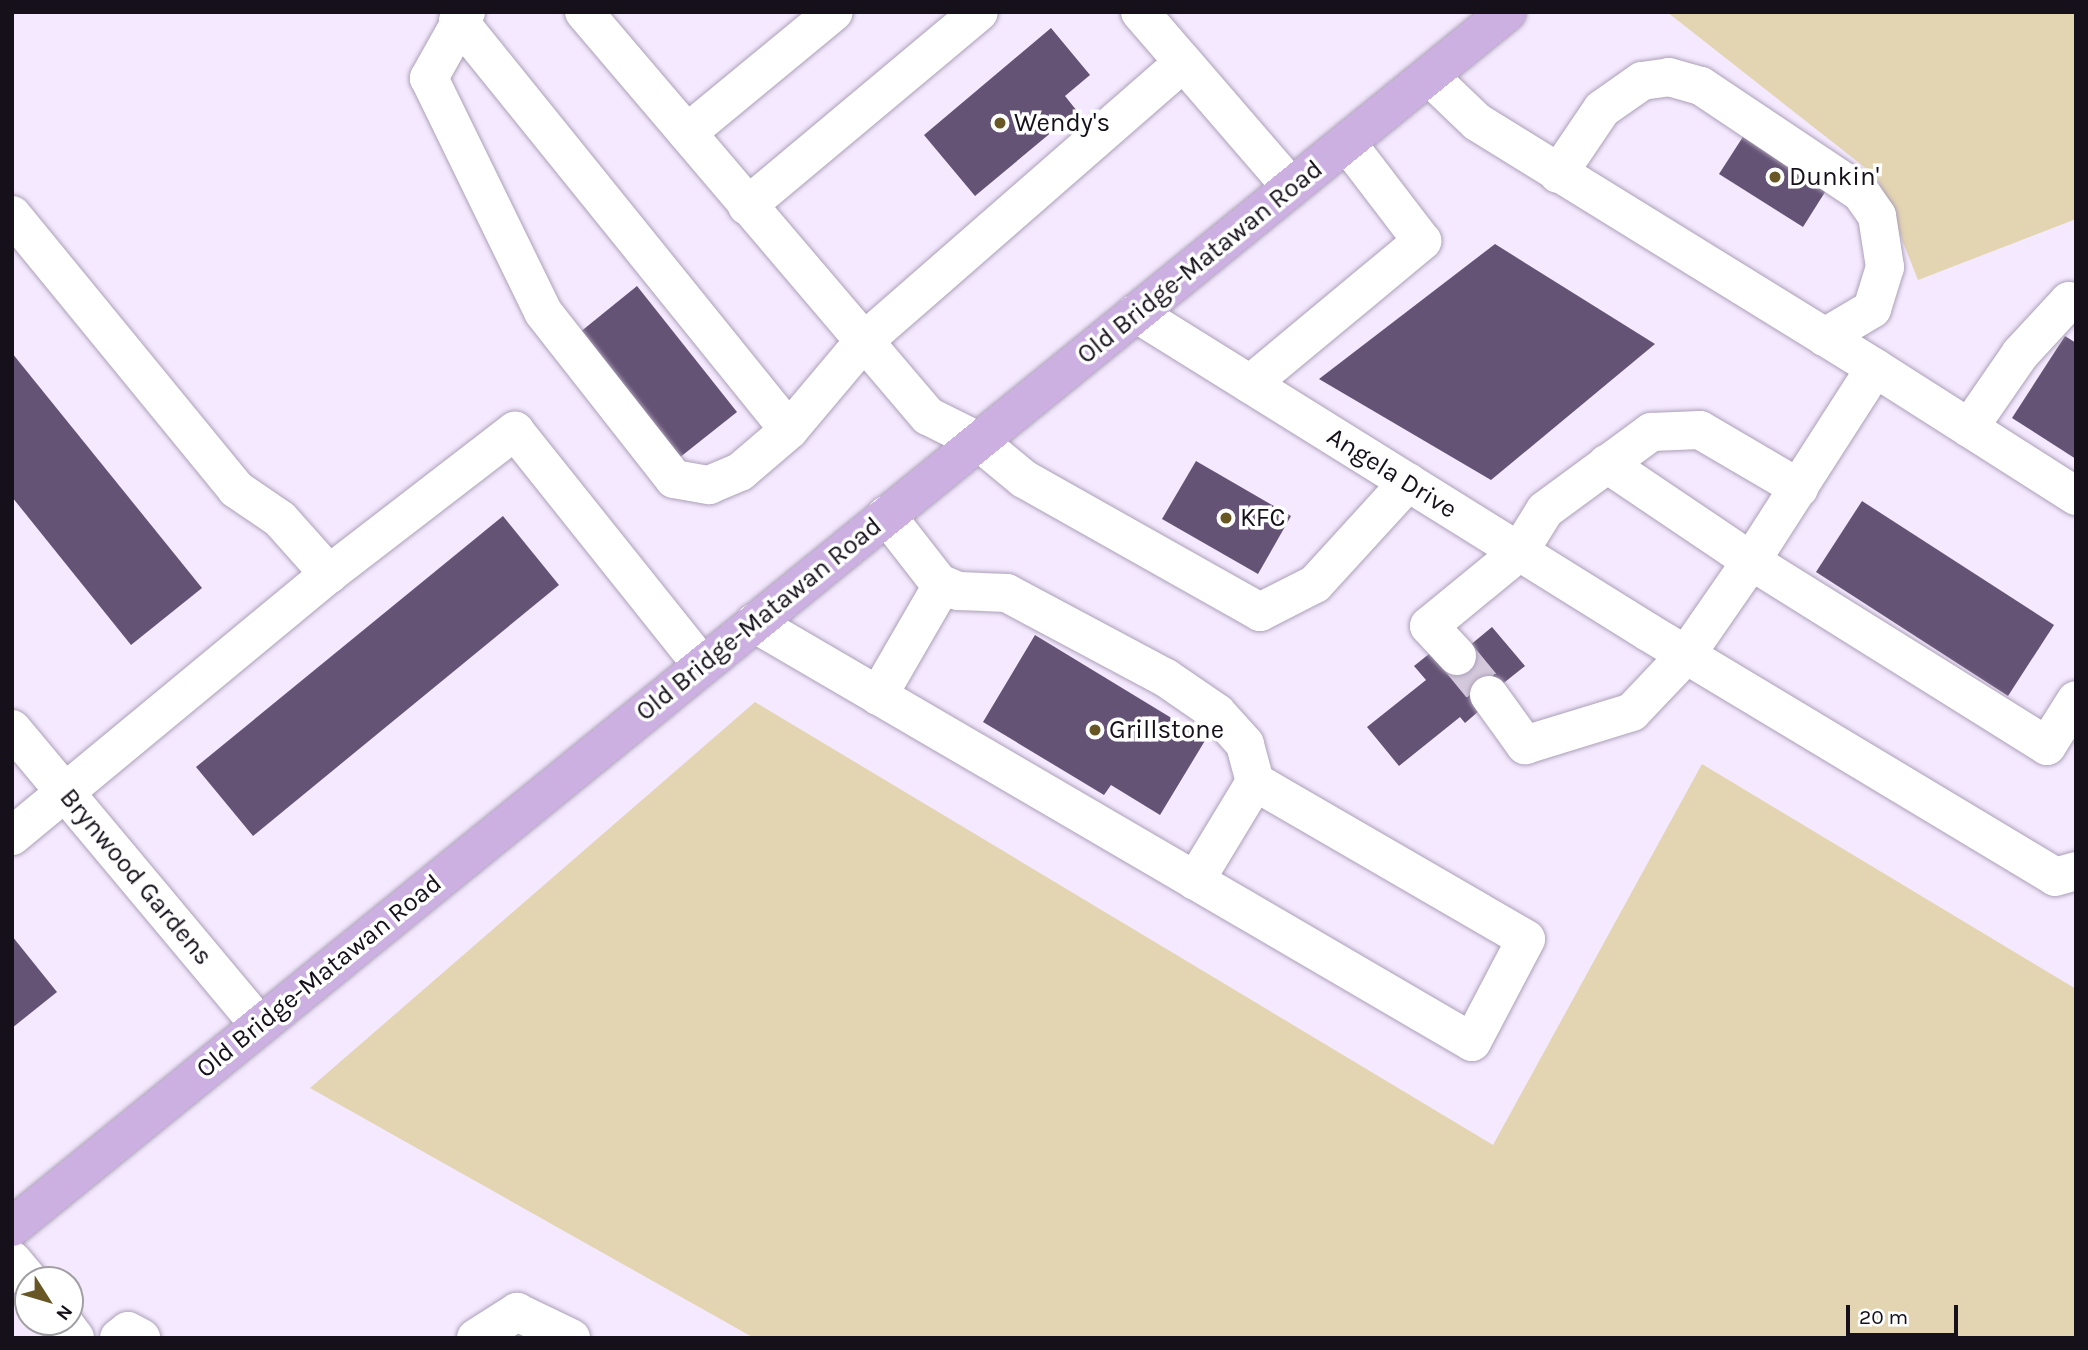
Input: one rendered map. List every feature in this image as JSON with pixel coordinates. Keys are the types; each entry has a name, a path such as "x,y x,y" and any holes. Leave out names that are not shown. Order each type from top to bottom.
{"main road":[{"name":"Old Bridge-Matawan Road","path":"12,1227 1507,12"}],"street":[{"path":"584,12 928,416 978,441 1024,480 1260,612 1315,584 1408,482"},
{"path":"687,133 834,12"},
{"path":"747,206 979,12"},
{"path":"1140,12 1291,187"},
{"path":"789,430 462,16 429,78 543,312 674,479 709,485 740,472 789,430 863,342 1183,63"},
{"path":"1429,76 1477,122 1875,368 2076,496"},
{"path":"1558,174 1602,109 1642,81 1669,77 1701,86 1861,192 1877,216 1885,267 1872,309 1825,337"},
{"path":"1250,384 1422,242 1347,143"},
{"path":"12,215 236,489 280,519 329,574"},
{"path":"1969,428 2020,354 2069,301 2076,305"},
{"name":"Angela Drive","path":"1136,313 1648,632 2055,877 2076,871"},
{"path":"1489,695 1525,745 1632,712 1686,655 1751,561 1875,368"},
{"path":"1457,656 1429,626 1519,552 1545,510 1651,432 1700,430 1799,488"},
{"path":"12,836 329,574 515,431 702,665"},
{"path":"1607,464 1751,561 2048,746 2076,700"},
{"path":"754,623 1472,1042 1526,939 1255,782 1245,744 1217,713 1166,678 1007,593 958,591 942,585 886,515"},
{"path":"878,696 942,585"},
{"name":"Brynwood Gardens","path":"12,729 259,1024"},
{"path":"1195,881 1255,782"},
{"path":"476,1338 516,1312 571,1338"},
{"path":"119,1338 128,1331 141,1338"}],"shaded area":[{"path":"1667,12 2076,12 2076,219 1918,280 1877,177"},
{"path":"755,702 1493,1145 1702,764 2076,989 2076,1338 754,1338 310,1088"}],"building":[{"name":"Wendy's","path":"1051,28 1090,75 1065,96 1077,111 975,196 924,135"},
{"name":"Dunkin'","path":"1748,129 1832,181 1803,227 1719,174"},
{"path":"1495,244 1655,344 1491,480 1319,379"},
{"path":"637,286 737,412 679,458 579,333"},
{"path":"2065,336 2076,343 2076,459 2012,418"},
{"path":"12,353 202,588 131,645 12,497"},
{"name":"KFC","path":"1196,461 1291,516 1258,574 1162,519"},
{"path":"1862,501 2054,625 2008,696 1816,572"},
{"path":"503,516 559,585 253,836 196,767"},
{"path":"1492,627 1525,666 1481,701 1487,704 1465,723 1460,717 1399,766 1367,727 1426,680 1414,666 1439,646 1457,656"},
{"name":"Grillstone","path":"1035,635 1206,739 1160,815 1111,785 1104,795 983,722"},
{"path":"12,936 57,992 12,1028"}],"tunnel":[{"path":"1457,656 1489,695"}],"place":[{"name":"Wendy's","path":"1000,123"},
{"name":"Dunkin'","path":"1775,177"},
{"name":"KFC","path":"1226,518"},
{"name":"Grillstone","path":"1095,730"}]}
